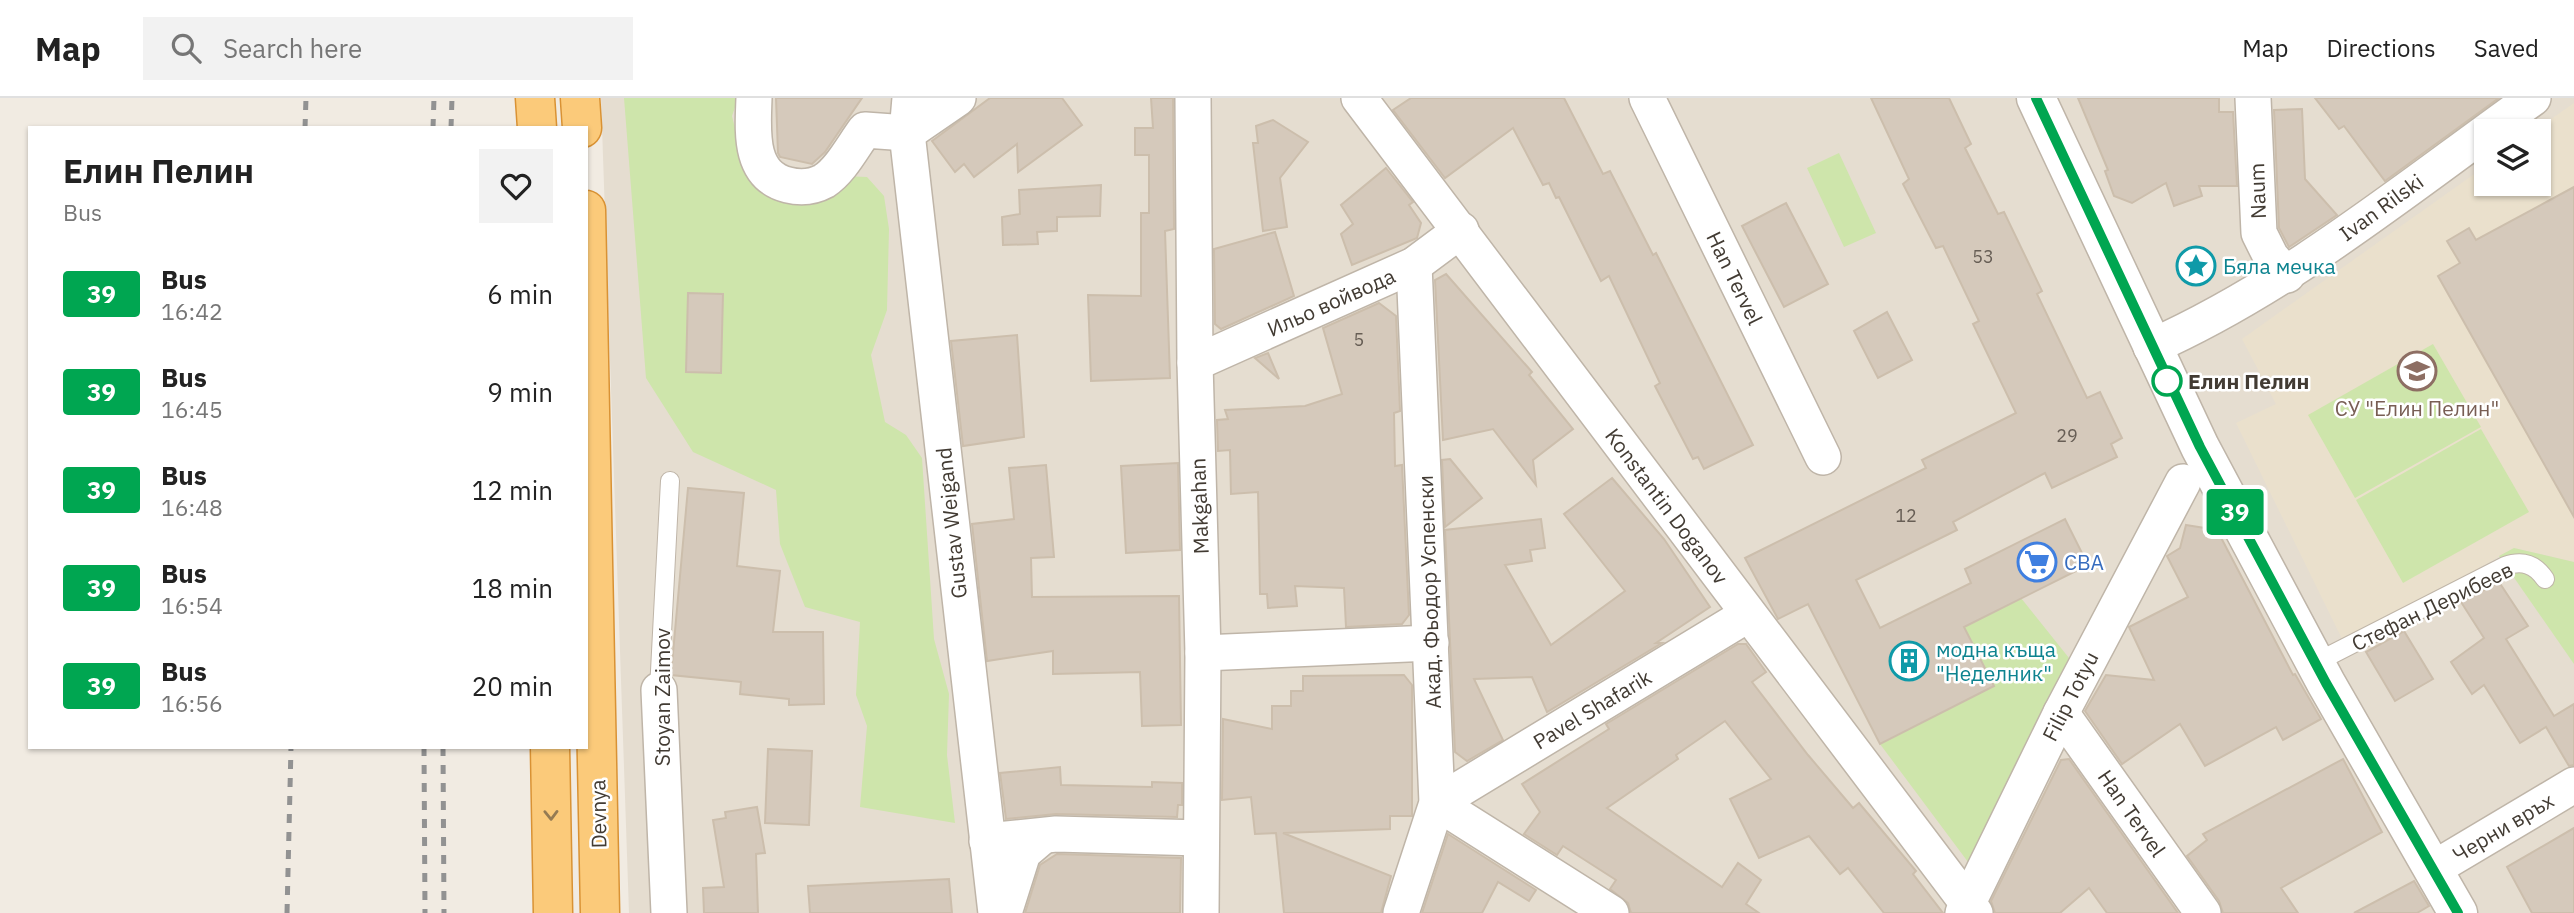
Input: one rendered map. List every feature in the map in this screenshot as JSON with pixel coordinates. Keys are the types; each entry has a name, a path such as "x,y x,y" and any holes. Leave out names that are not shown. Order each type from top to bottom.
{"highway":[{"path":"535,98 537,126"},
{"path":"580,98 582,126"},
{"name":"Devnya","path":"588,311 600,913"},
{"path":"550,749 553,913"}],"street":[{"path":"754,98 754,150 760,165 770,177 796,187 810,186 834,173 865,131 907,132 958,98"},
{"name":"Gustav Weigand","path":"910,98 907,132 996,913"},
{"name":"Makgahan","path":"1194,98 1195,363 1203,653 1201,913"},
{"name":"Konstantin Doganov","path":"1359,98 1461,230 1968,910"},
{"name":"Han Tervel","path":"1647,98 1823,457"},
{"path":"2036,98 2151,347 2315,663 2458,913"},
{"name":"Naum","path":"2253,98 2259,233 2271,257 2287,275"},
{"name":"Ivan Rilski","path":"2151,347 2195,327 2287,275 2533,98"},
{"name":"Ильо войвода","path":"1195,363 1414,265 1461,230"},
{"name":"Акад. Фьодор Успенски","path":"1401,913 1437,803 1414,265"},
{"name":"Filip Totyu","path":"1968,910 2061,713 2183,482"},
{"name":"Pavel Shafarik","path":"1437,803 1747,615"},
{"path":"1203,653 1431,643"},
{"name":"Stoyan Zaimov","path":"659,690 668,913"},
{"name":"Han Tervel","path":"2061,713 2203,913"},
{"name":"Черни връх","path":"2433,869 2574,785"},
{"path":"1437,803 1611,913"},
{"path":"1004,913 1023,853 1043,835"},
{"path":"988,841 1043,835 1201,838"}],"lane":[{"name":"Stoyan Zaimov","path":"659,690 670,481"},
{"name":"Стефан Дерибеев","path":"2315,663 2505,566 2523,562 2545,579"}],"shaded area":[{"path":"601,98 2574,98 2574,913 629,913"},
{"name":"СУ \"Елин Пелин\"","path":"2574,103 2574,562 2514,548 2345,645 2236,423 2276,404 2242,339 2474,174 2474,196 2551,196 2551,119"}],"green space":[{"path":"624,98 738,98 732,116 746,172 867,177 884,196 889,229 887,310 871,355 885,422 906,435 922,458 934,639 949,694 947,755 955,823 860,807 867,726 856,695 860,622 805,607 780,544 776,490 693,452 646,378"},
{"path":"1839,153 1876,233 1844,247 1807,168"},
{"path":"2433,344 2481,427 2355,498 2308,415"},
{"path":"2481,429 2529,512 2403,583 2356,500"},
{"path":"2514,548 2574,562 2574,664 2499,556"},
{"path":"2021,598 2069,658 1968,862 1880,744 1994,686 1961,621"}],"building":[{"path":"776,98 862,98 825,152 812,164 780,157"},
{"path":"990,98 1062,98 1082,125 1018,172 1017,144 974,177 964,164 955,172 932,141"},
{"path":"1151,98 1173,98 1174,229 1165,231 1170,378 1091,381 1088,295 1141,296 1141,213 1149,213 1149,155 1135,155 1135,128 1153,128"},
{"path":"1411,98 1564,98 1603,174 1610,171 1653,255 1656,253 1753,445 1704,469 1698,457 1693,459 1655,386 1660,383 1609,276 1601,281 1559,197 1556,198 1549,183 1543,185 1513,128 1445,178 1393,110"},
{"path":"1871,98 1949,98 1971,144 1965,148 1998,214 2004,212 2042,291 2037,294 2087,398 2100,392 2122,438 2111,444 2117,457 2052,488 2045,473 1953,522 1957,530 1856,580 1880,628 1971,583 1965,569 2065,519 2088,565 1964,627 1994,686 1880,744 1808,604 1778,619 1745,558 1926,468 1922,460 2016,413 1973,324 1979,321 1943,246 1936,248 1903,184 1909,179"},
{"path":"2078,98 2219,98 2219,112 2233,112 2237,186 2199,186 2202,196 2174,206 2166,183 2132,203 2114,196 2105,171 2108,170"},
{"path":"2315,98 2499,98 2385,181 2344,126 2339,129"},
{"path":"2302,109 2305,179 2337,215 2289,247 2279,228 2274,110"},
{"path":"1273,120 1308,142 1280,178 1287,227 1263,231 1253,143 1258,143 1256,126"},
{"path":"1386,168 1413,202 1409,205 1421,223 1417,238 1352,265 1341,234 1353,224 1341,205"},
{"path":"1101,185 1100,216 1057,217 1057,231 1037,232 1038,244 1003,245 1002,217 1020,214 1019,190"},
{"path":"2574,187 2574,517 2438,276 2460,263 2447,241 2469,228 2476,240"},
{"path":"1786,203 1828,284 1784,307 1742,226"},
{"path":"1275,232 1294,296 1221,329 1215,324 1214,249"},
{"path":"1446,274 1532,372 1529,375 1573,429 1533,460 1536,485 1493,429 1443,440 1435,280"},
{"path":"688,293 723,294 721,373 686,372"},
{"path":"1379,303 1396,316 1400,411 1394,413 1395,466 1402,465 1409,615 1402,624 1346,627 1344,588 1295,586 1297,606 1268,608 1267,594 1260,594 1258,492 1231,494 1230,450 1218,451 1217,420 1228,419 1225,410 1305,406 1342,394 1323,328"},
{"path":"1887,312 1912,360 1878,378 1854,331"},
{"path":"1017,335 1024,437 963,446 951,341"},
{"path":"1268,353 1279,379 1255,358"},
{"path":"1450,459 1482,498 1445,527 1442,460"},
{"path":"1178,463 1180,550 1126,553 1121,466"},
{"path":"1046,465 1054,557 1031,558 1032,597 1179,596 1181,725 1142,726 1140,672 1053,674 1053,651 987,661 972,524 1014,519 1009,468"},
{"path":"1612,478 1664,539 1710,607 1656,643 1662,643 1547,712 1532,677 1474,679 1503,740 1467,761 1455,752 1445,530 1541,519 1545,548 1530,550 1532,561 1505,565 1551,645 1625,591 1564,514"},
{"path":"688,488 744,493 737,566 780,571 773,632 823,632 824,704 789,705 789,699 740,694 741,682 671,675"},
{"path":"2186,525 2217,530 2293,675 2295,674 2321,719 2283,740 2276,727 2205,766 2180,724 2122,764 2085,711 2106,675 2154,680 2129,627 2188,597 2167,556 2180,548"},
{"path":"2499,582 2528,626 2506,639 2554,716 2574,704 2574,765 2569,766 2546,727 2520,743 2484,685 2472,694 2451,662 2484,638 2461,602"},
{"path":"2404,631 2433,679 2395,701 2366,652"},
{"path":"1738,644 1746,644 1766,672 1752,682 1853,808 1859,803 1916,871 1913,874 1943,913 1884,913 1848,868 1840,874 1809,836 1759,858 1730,799 1771,779 1725,721 1676,755 1678,759 1607,808 1722,887 1738,863 1761,880 1746,904 1759,913 1631,913 1628,903 1610,889 1616,880 1563,846 1557,855 1524,834 1540,812 1522,784 1609,729 1606,724"},
{"path":"1404,675 1412,685 1412,816 1390,816 1390,829 1283,833 1391,876 1381,913 1284,913 1276,833 1255,834 1251,797 1222,800 1223,719 1272,729 1272,706 1291,706 1291,691 1303,691 1303,676"},
{"path":"768,749 812,751 809,825 765,823"},
{"path":"2069,759 2178,913 2107,913 2089,888 2060,913 1995,913 1991,901 2061,760"},
{"path":"2343,759 2382,832 2281,888 2298,913 2223,913 2219,901 2187,856 2207,840 2203,834"},
{"path":"1060,767 1061,785 1152,787 1152,782 1182,783 1182,805 1178,805 1177,817 1056,814 1006,819 1000,773"},
{"path":"757,807 765,853 756,854 758,913 704,913 703,888 724,887 713,820 726,818 725,812"},
{"path":"2574,828 2574,913 2532,913 2507,867"},
{"path":"1448,834 1536,890 1529,901 1498,882 1482,913 1422,913"},
{"path":"1057,854 1181,858 1180,913 1025,913 1040,865"},
{"path":"949,879 952,913 810,913 808,886"},
{"path":"2414,881 2429,906 2417,913 2354,913"}],"railway":[{"path":"305,126 306,98"},
{"path":"433,126 434,98"},
{"path":"451,126 452,98"},
{"path":"287,913 291,749"},
{"path":"424,749 425,913"},
{"path":"443,749 444,913"}],"bus line":[{"name":"39","path":"2036,98 2200,447 2326,683 2458,913"}],"place":[{"name":"Бяла мечка","path":"2196,266"},
{"name":"СУ \"Елин Пелин\"","path":"2417,371"},
{"name":"Елин Пелин","path":"2167,381"},
{"name":"CBA","path":"2037,562"},
{"name":"модна къща \"Неделник\"","path":"1909,661"}]}
